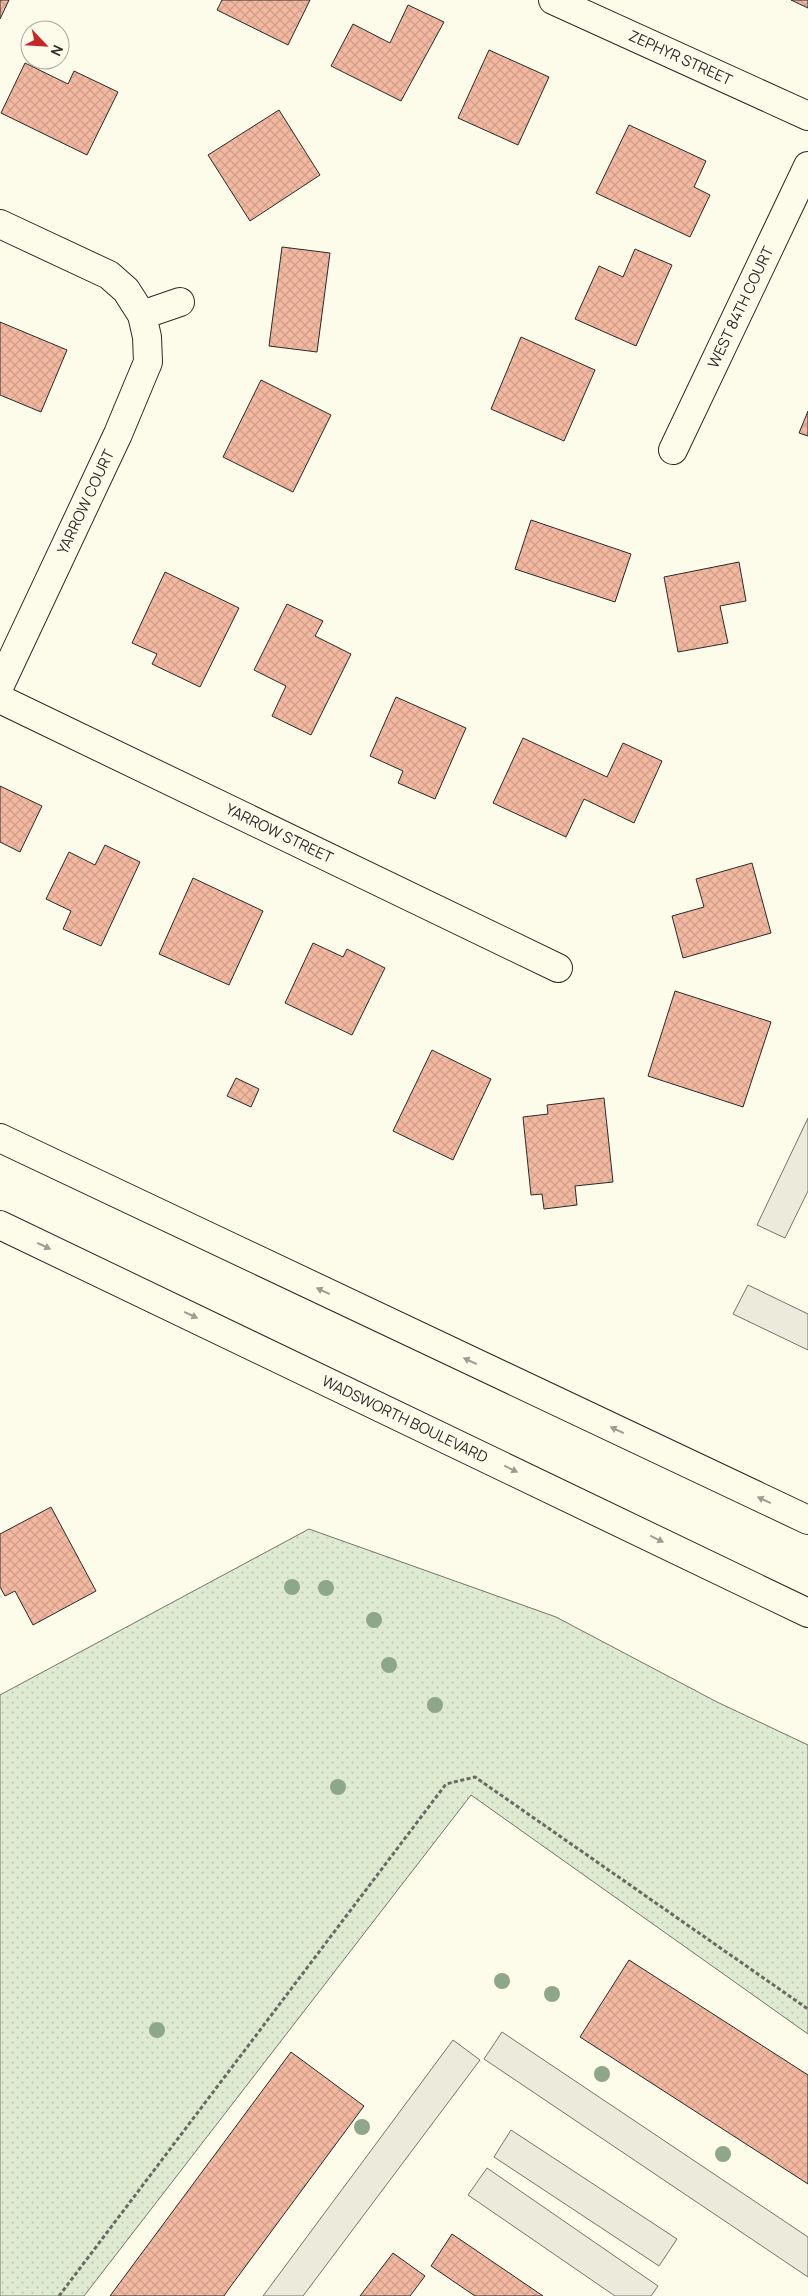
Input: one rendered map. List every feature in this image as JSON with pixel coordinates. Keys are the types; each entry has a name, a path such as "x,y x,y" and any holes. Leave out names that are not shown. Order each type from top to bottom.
{"street":[{"name":"ZEPHYR STREET","path":"553,0 808,116"},
{"name":"WEST 84TH COURT","path":"673,450 808,166"},
{"name":"YARROW COURT","path":"0,224 109,275 126,290 142,315 148,337 148,362 118,434 0,685"},
{"path":"142,315 180,302"},
{"name":"YARROW STREET","path":"0,699 558,968"},
{"path":"0,1138 808,1520"},
{"name":"WADSWORTH BOULEVARD","path":"0,1225 543,1484 808,1613"}],"path":[{"path":"59,2296 446,1784 476,1776 808,2009"}],"green space":[{"path":"309,1529 556,1617 717,1702 808,1745 808,2034 471,1795 84,2296 0,2296 0,1695"}],"shaded area":[{"path":"808,1118 808,1191 785,1238 757,1225"},
{"path":"748,1285 808,1314 808,1350 733,1314"},
{"path":"502,2032 808,2237 808,2277 484,2059"},
{"path":"453,2040 480,2060 303,2296 263,2296"},
{"path":"511,2130 677,2239 659,2266 494,2157"},
{"path":"487,2168 658,2286 651,2296 615,2296 468,2195"}],"building":[{"path":"0,0 9,0 0,19"},
{"path":"222,0 310,0 288,45 217,10"},
{"path":"791,0 808,0 808,8"},
{"path":"408,5 444,22 401,101 331,66 353,24 390,43"},
{"path":"489,50 549,77 518,145 458,118"},
{"path":"22,70 39,70 68,84 74,71 118,92 87,155 1,113"},
{"path":"279,110 320,175 250,221 208,155"},
{"path":"629,125 706,161 694,187 710,195 690,237 596,193"},
{"path":"282,247 330,253 317,352 269,346"},
{"path":"635,249 672,265 636,346 575,319 599,266 623,277"},
{"path":"0,322 67,350 41,412 0,395"},
{"path":"521,337 595,370 564,441 491,409"},
{"path":"261,380 331,415 293,492 223,457"},
{"path":"808,411 808,436 799,433"},
{"path":"531,520 631,554 615,602 515,569"},
{"path":"739,562 746,601 720,606 728,643 678,652 664,577"},
{"path":"165,572 239,608 200,687 152,664 157,654 132,643"},
{"path":"287,604 323,621 315,636 351,654 311,735 272,716 286,686 254,670"},
{"path":"396,697 466,728 435,799 398,783 403,771 370,756"},
{"path":"523,738 607,777 623,743 662,761 634,823 584,799 566,837 493,803"},
{"path":"0,786 42,806 20,852 0,842"},
{"path":"105,845 140,862 101,946 63,929 71,911 46,899 69,852 95,865"},
{"path":"752,863 771,933 683,958 672,916 704,907 696,879"},
{"path":"193,878 263,911 229,985 159,954"},
{"path":"313,943 343,957 347,949 385,968 352,1035 285,1003"},
{"path":"675,991 771,1022 743,1107 648,1076"},
{"path":"432,1050 491,1079 453,1160 393,1131"},
{"path":"236,1078 259,1089 251,1107 227,1096"},
{"path":"604,1098 613,1182 575,1186 577,1205 544,1209 542,1194 531,1195 523,1117 548,1114 547,1105"},
{"path":"51,1507 96,1591 33,1625 15,1591 5,1596 0,1587 0,1534"},
{"path":"629,1960 808,2075 808,2184 580,2037"},
{"path":"291,2052 364,2106 224,2296 110,2296"},
{"path":"452,2234 543,2296 475,2296 431,2266"},
{"path":"393,2253 425,2276 410,2296 360,2296"}]}
